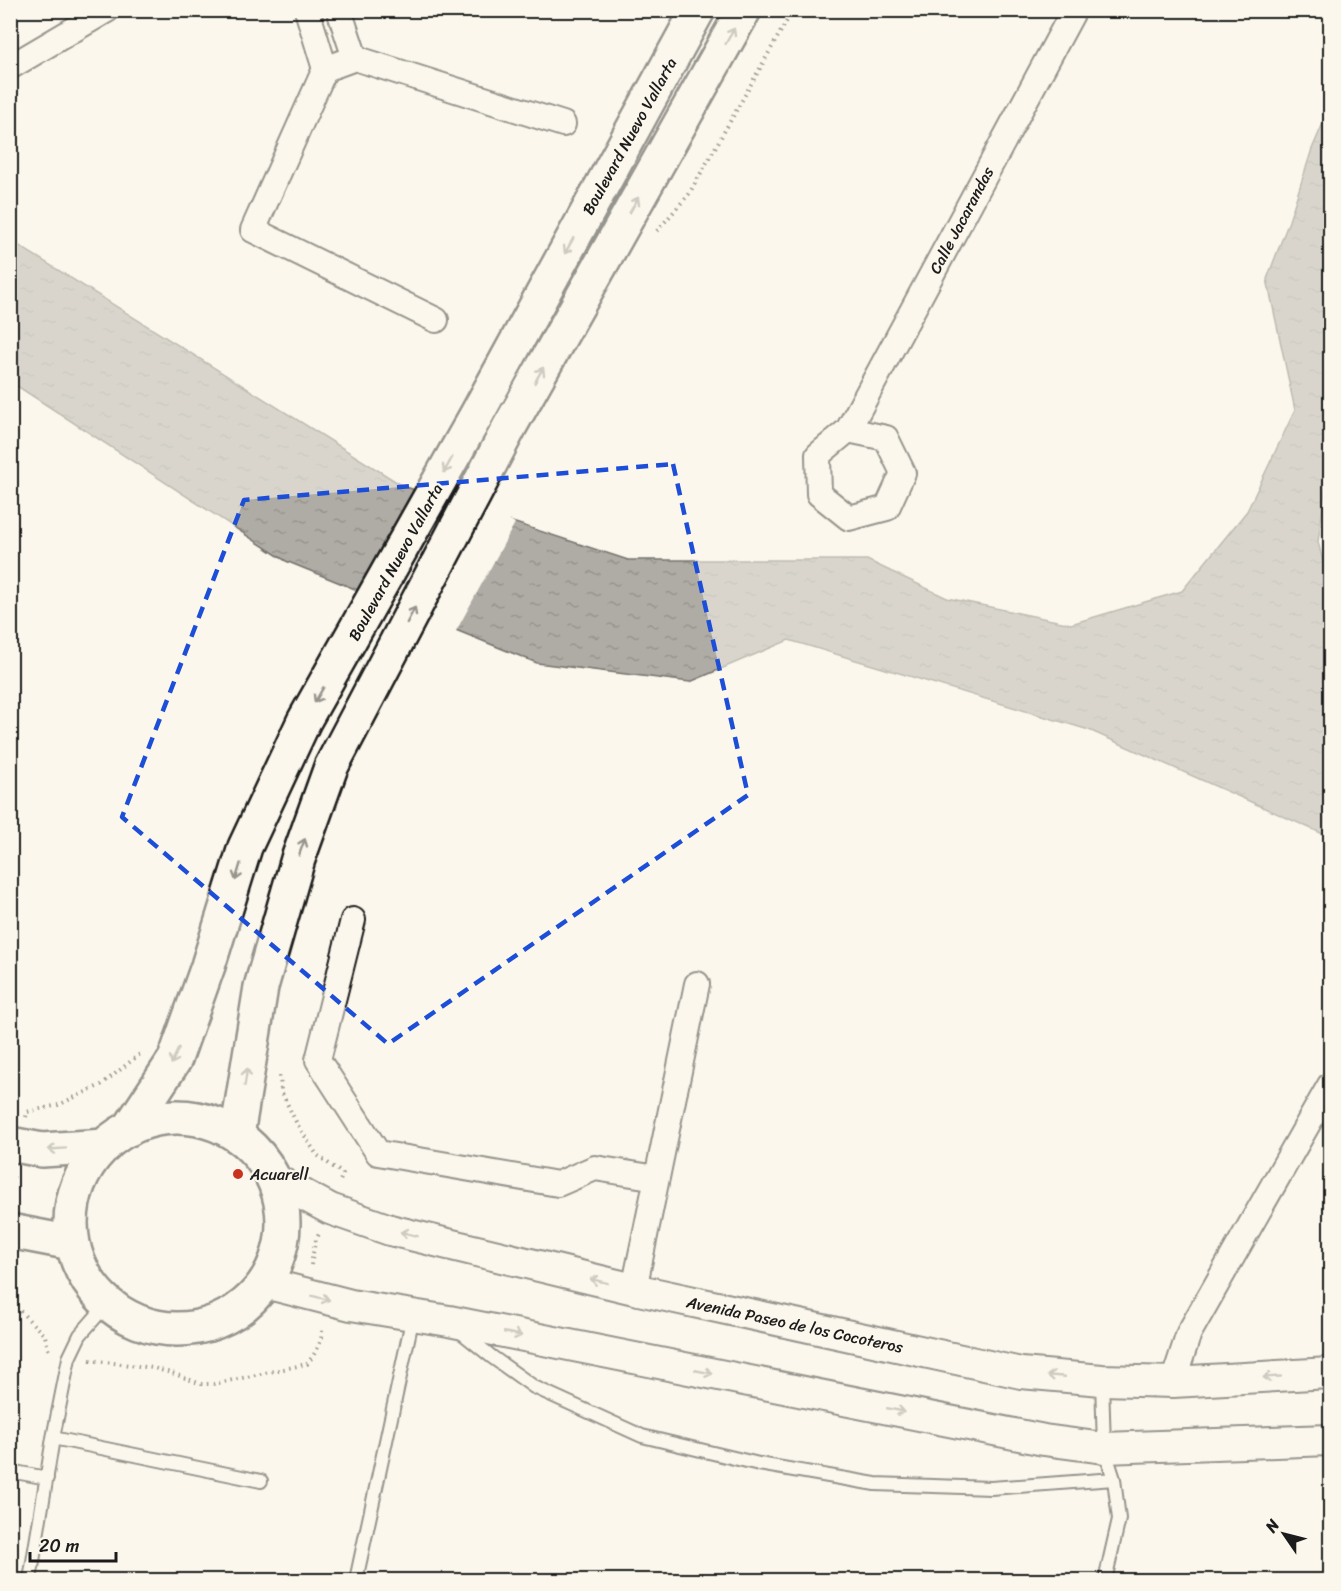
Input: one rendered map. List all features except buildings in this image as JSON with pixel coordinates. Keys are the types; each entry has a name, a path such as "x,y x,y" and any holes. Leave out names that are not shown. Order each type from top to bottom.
{"main road":[{"name":"Boulevard Nuevo Vallarta","path":"117,1138 175,1059 208,966 245,847 304,721 477,414 698,10"},
{"path":"237,1135 261,987 298,859 331,767 510,426 744,10"},
{"name":"Avenida Paseo de los Cocoteros","path":"10,1144 42,1150 117,1138 157,1119 184,1117 212,1123 237,1135 258,1155 274,1179 283,1214 280,1251 265,1283 240,1310 207,1326 172,1330 137,1322 107,1304 84,1276 72,1243 72,1207 83,1174 117,1138"},
{"path":"10,1231 72,1243"}],"street":[{"path":"10,67 107,10"},
{"path":"308,10 325,69 253,230 436,320"},
{"path":"339,10 355,58"},
{"name":"Calle Jacarandas","path":"848,430 1074,10"},
{"path":"325,69 355,58 563,124"},
{"path":"352,920 318,1060 378,1153 558,1184 595,1168 657,1178"},
{"path":"634,1289 697,984"},
{"path":"1173,1382 1189,1333 1330,1085"},
{"name":"Avenida Paseo de los Cocoteros","path":"274,1179 330,1209 390,1230 634,1289 1020,1373 1102,1380 1173,1382 1330,1373"},
{"path":"265,1283 318,1298 1044,1440 1104,1448 1329,1441"}],"lane":[{"path":"30,1581 53,1438 69,1358 80,1335 107,1304"},
{"path":"356,1581 413,1316"},
{"path":"449,1322 534,1387 642,1436 759,1464 876,1484 991,1488 1114,1479"},
{"path":"1102,1380 1104,1448 1114,1479 1119,1520 1105,1581"},
{"path":"53,1438 261,1481"},
{"path":"10,1471 47,1478"}],"path":[{"path":"10,1305 18,1309 45,1336 50,1356 153,1368 201,1384 307,1364 315,1353 323,1333 311,1263 315,1242 343,1174 317,1155 297,1124 281,1091"}],"highlighted area":[{"path":"673,464 748,795 388,1044 122,817 244,500"}],"water":[{"path":"1330,107 1330,457 1318,542 1330,588 1330,837 1089,730 789,640 690,682 537,663 286,561 11,382 10,240 403,486 628,560 867,560 947,598 1071,624 1182,591 1247,511 1295,410 1267,279 1289,221 1312,149"}],"pier":[{"path":"447,497 498,514 515,523 455,633 388,606"}],"place":[{"name":"Acuarell","path":"238,1174"}]}
